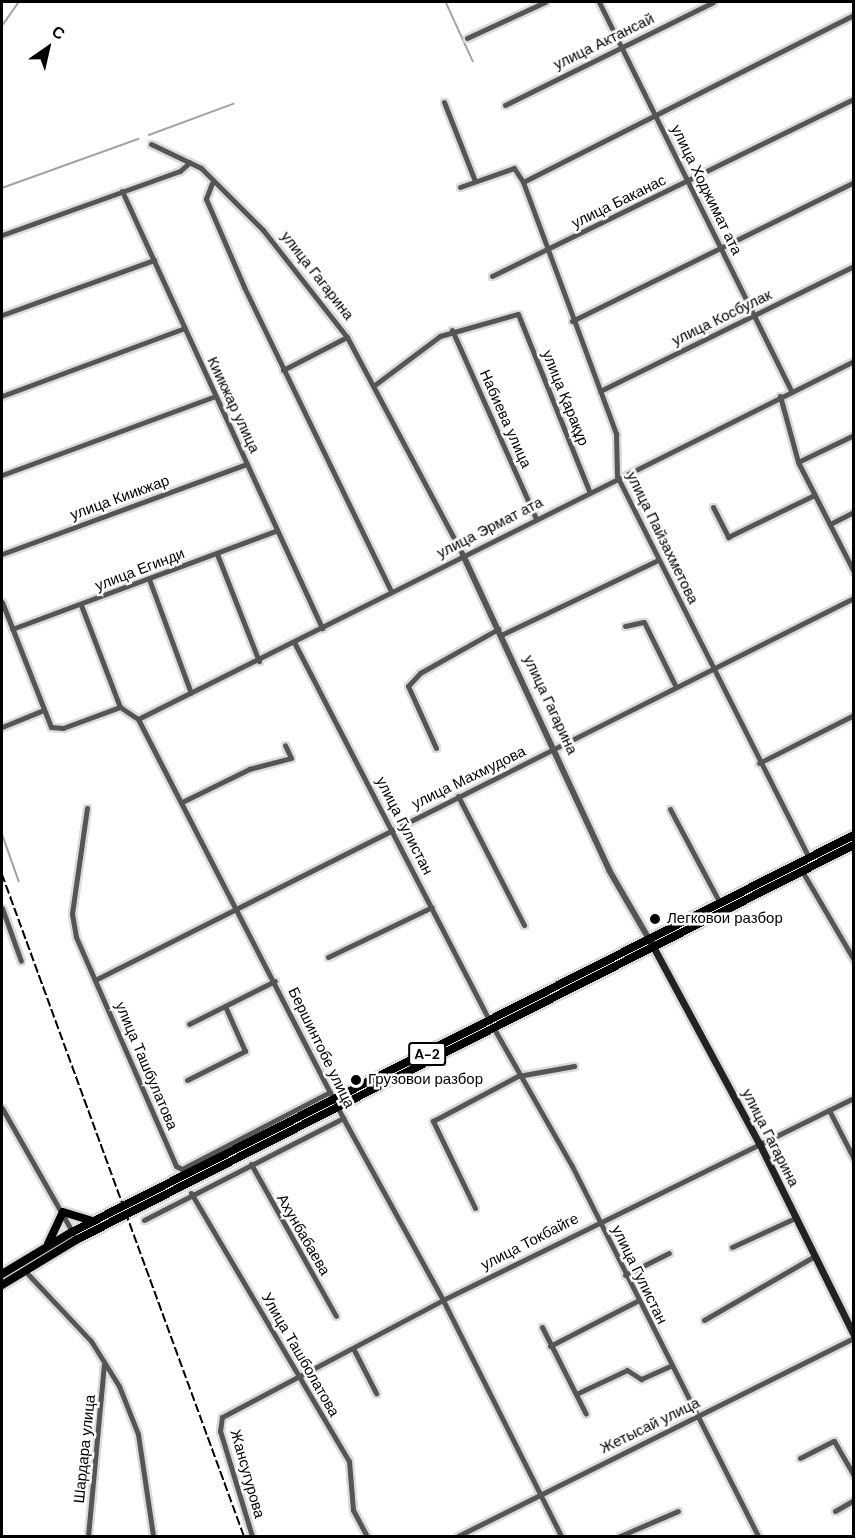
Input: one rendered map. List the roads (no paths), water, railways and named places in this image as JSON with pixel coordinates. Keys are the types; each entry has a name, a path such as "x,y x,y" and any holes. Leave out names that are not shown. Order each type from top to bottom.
{"highway":[{"name":"A-2","path":"652,943 720,903 854,835"},
{"name":"A-2","path":"2,1274 44,1249 336,1105 652,943 854,845"},
{"name":"A-2","path":"2,1285 99,1220 336,1105"},
{"path":"44,1249 63,1212 83,1221 99,1220"}],"main road":[{"name":"улица Гагарина","path":"652,943 759,1143 854,1336"}],"street":[{"path":"468,38 545,2"},
{"name":"улица Ходжимат ата","path":"599,2 791,390"},
{"name":"улица Актансай","path":"505,105 713,2"},
{"path":"460,187 514,168 523,182 854,15"},
{"name":"улица Баканас","path":"492,276 854,99"},
{"path":"444,102 475,181"},
{"name":"улица Гагарина","path":"151,144 190,162 263,230 347,336 376,384 463,555 555,748 609,870 652,943"},
{"path":"2,235 180,171 190,162"},
{"name":"улица Пайзахметова","path":"523,182 572,321 616,434 616,476 809,858"},
{"path":"572,321 854,182"},
{"path":"212,183 206,199 283,370 391,591"},
{"name":"Киикжар улица","path":"123,192 214,396 322,628"},
{"path":"2,315 154,260"},
{"name":"улица Косбулак","path":"600,391 854,266"},
{"name":"улица Қарақұр","path":"452,330 518,314 589,491"},
{"path":"2,396 184,328"},
{"path":"376,384 452,330"},
{"name":"Набиева улица","path":"452,330 536,519"},
{"path":"283,370 347,336"},
{"name":"улица Эрмат ата","path":"138,718 259,660 616,476 854,361"},
{"path":"2,475 214,396"},
{"path":"780,396 798,462 854,572"},
{"path":"798,462 854,435"},
{"name":"улица Киикжар","path":"2,554 247,464"},
{"path":"713,507 728,537 814,495"},
{"path":"830,524 854,512"},
{"name":"улица Егинди","path":"12,629 276,531"},
{"path":"217,554 259,660"},
{"path":"436,747 408,686 420,673 500,632 658,560"},
{"name":"улица Егинди","path":"149,579 191,693"},
{"name":"улица Махмудова","path":"95,980 238,906 854,598"},
{"path":"2,602 41,711 51,727 63,729 120,707"},
{"path":"81,605 120,707 138,718"},
{"path":"625,626 644,622 676,687"},
{"name":"улица Гулистан","path":"294,642 393,829 518,1076 600,1220 637,1301 758,1536"},
{"path":"2,727 41,711"},
{"path":"759,763 854,715"},
{"name":"Бершинтобе улица","path":"138,718 238,906 336,1105 443,1299 561,1536"},
{"path":"182,802 249,769 291,758 285,745"},
{"path":"458,796 524,925"},
{"name":"улица Ташбулатова","path":"87,808 73,925 176,1166 182,1168 330,1092"},
{"path":"670,809 720,903"},
{"path":"802,871 854,960"},
{"path":"328,957 432,906"},
{"path":"2,908 21,961"},
{"path":"189,1024 275,981"},
{"path":"187,1080 245,1051 225,1006"},
{"path":"476,1208 433,1121 518,1076 574,1066"},
{"name":"улица Токбайге","path":"222,1417 443,1299 600,1220 854,1098"},
{"path":"2,1108 63,1212 74,1236"},
{"path":"829,1110 854,1159"},
{"path":"144,1220 191,1193 343,1118"},
{"name":"Ахунбабаева","path":"250,1164 336,1316"},
{"name":"Улица Ташболатова","path":"191,1193 296,1377 349,1461 353,1510 367,1536"},
{"path":"732,1247 795,1218"},
{"path":"625,1275 669,1253"},
{"path":"704,1320 815,1256"},
{"name":"Шардара улица","path":"25,1271 91,1341 104,1363 138,1434 153,1536"},
{"path":"550,1346 637,1301"},
{"path":"542,1327 586,1414"},
{"name":"Жетысай улица","path":"458,1536 854,1336"},
{"path":"353,1347 376,1392"},
{"name":"Шардара улица","path":"87,1536 104,1363"},
{"path":"576,1394 627,1370 641,1379 670,1366"},
{"name":"Жансугурова","path":"222,1417 220,1431 252,1536"},
{"path":"800,1458 834,1441 854,1475"},
{"path":"835,1511 854,1500"},
{"path":"620,1536 678,1511"}],"waterway":[{"path":"2,26 19,2"},
{"path":"446,2 473,61"},
{"path":"149,135 233,104"},
{"path":"2,188 138,139"},
{"path":"2,833 19,881"}],"railway":[{"path":"2,874 244,1536"}],"place":[{"name":"Легковои разбор","path":"655,919"},
{"name":"Грузовои разбор","path":"356,1080"}]}
